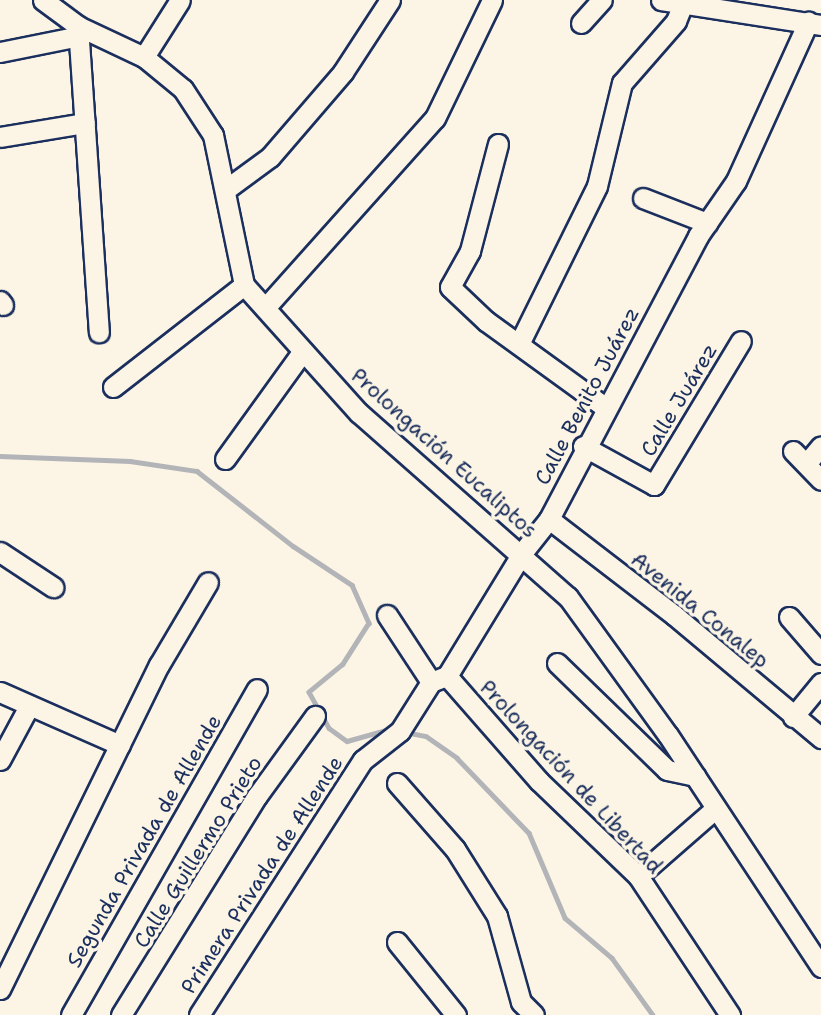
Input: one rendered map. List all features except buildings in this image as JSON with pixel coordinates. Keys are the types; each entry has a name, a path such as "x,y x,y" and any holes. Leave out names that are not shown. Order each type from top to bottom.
{"street":[{"path":"43,0 79,31 144,57 183,89 213,135 244,285 113,387"},
{"path":"144,57 180,0"},
{"path":"225,190 270,157 344,72 390,0"},
{"path":"265,308 435,117 492,0"},
{"path":"581,23 602,0"},
{"path":"661,0 815,23"},
{"path":"520,342 597,187 622,83 676,21 683,4"},
{"name":"Calle Benito Juárez","path":"363,760 400,731 439,679 522,553 549,519 583,446 707,223 736,181 815,23"},
{"path":"0,52 79,31"},
{"path":"79,31 99,332"},
{"path":"0,137 85,123"},
{"path":"498,144 470,251 451,283 454,292 486,321 520,342 605,407"},
{"path":"643,198 707,223"},
{"name":"Prolongación Eucaliptos","path":"244,285 359,413 522,553 568,597 695,776 821,967"},
{"name":"Calle Juárez","path":"583,446 654,485 741,341"},
{"path":"225,460 303,351"},
{"path":"821,446 799,458 821,480"},
{"name":"Avenida Conalep","path":"549,519 674,615 821,738"},
{"path":"0,552 53,587"},
{"path":"0,989 159,665 208,583"},
{"name":"Prolongación de Libertad","path":"387,615 439,679 539,781 638,876 730,1015"},
{"path":"789,617 821,654"},
{"path":"557,663 667,770 695,776"},
{"path":"793,717 821,683"},
{"name":"Segunda Privada de Allende","path":"71,1015 257,689"},
{"path":"0,692 28,708 120,745"},
{"path":"0,760 28,708"},
{"name":"Calle Guillermo Prieto","path":"121,1015 257,796 315,716"},
{"name":"Primera Privada de Allende","path":"199,1015 363,760"},
{"path":"397,783 455,849 497,916 521,1002 534,1015"},
{"path":"638,876 716,808"},
{"path":"397,942 456,1015"}],"waterway":[{"path":"0,456 130,461 197,471 293,546 352,585 369,623 343,664 309,692 329,728 347,741 389,729"},
{"path":"405,732 426,736 457,758 529,833 565,918 612,958 653,1015"}]}
